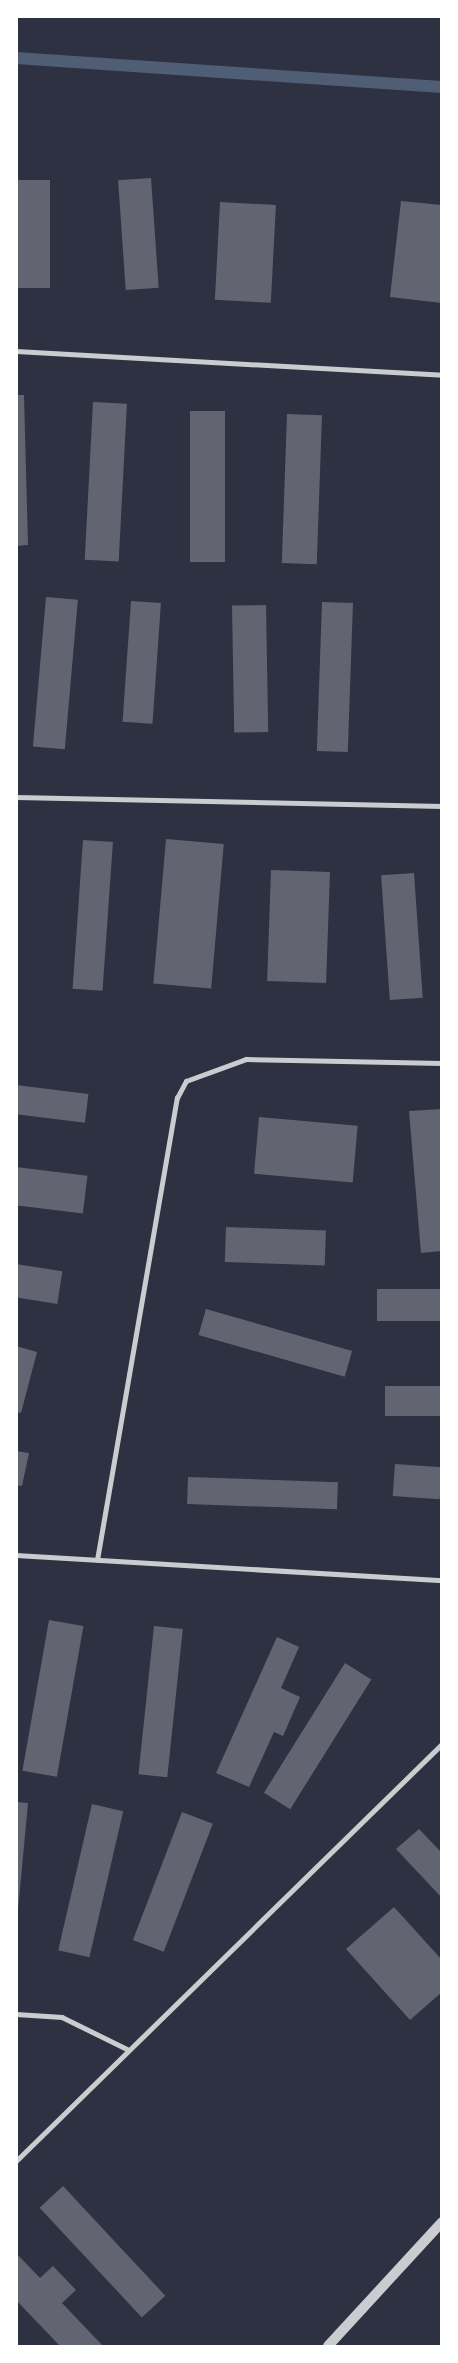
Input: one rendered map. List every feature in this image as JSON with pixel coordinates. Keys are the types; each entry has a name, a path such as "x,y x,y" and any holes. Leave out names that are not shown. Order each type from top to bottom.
{"street":[{"path":"328,2346 441,2222"}],"lane":[{"path":"16,351 441,375"},
{"path":"16,797 441,806"},
{"path":"97,1560 177,1098 186,1081 246,1059 441,1063"},
{"path":"16,1555 441,1580"},
{"path":"16,2161 127,2049 441,1744"},
{"path":"16,2014 62,2017 127,2049"}],"building":[{"path":"151,178 159,288 126,290 118,180"},
{"path":"16,180 50,180 50,288 16,288"},
{"path":"401,201 442,205 442,303 390,297"},
{"path":"220,202 276,205 271,303 215,300"},
{"path":"16,395 24,395 28,545 16,546"},
{"path":"93,402 127,404 119,562 85,560"},
{"path":"190,411 225,411 225,562 190,562"},
{"path":"287,414 322,415 317,564 282,563"},
{"path":"46,597 78,600 65,749 33,746"},
{"path":"131,601 161,603 152,724 123,722"},
{"path":"322,602 353,603 348,752 317,751"},
{"path":"266,605 268,732 234,733 232,606"},
{"path":"166,839 224,844 211,989 153,983"},
{"path":"83,840 113,842 103,991 73,989"},
{"path":"271,870 330,872 326,983 267,981"},
{"path":"414,873 423,998 390,1000 381,875"},
{"path":"16,1085 88,1094 85,1123 16,1114"},
{"path":"442,1109 442,1251 421,1253 409,1111"},
{"path":"259,1117 358,1126 353,1182 254,1174"},
{"path":"16,1167 87,1176 83,1213 16,1205"},
{"path":"226,1227 326,1230 325,1265 225,1262"},
{"path":"16,1264 62,1271 57,1304 16,1297"},
{"path":"377,1289 442,1289 442,1321 377,1321"},
{"path":"206,1309 352,1351 345,1377 199,1335"},
{"path":"16,1346 37,1352 21,1413 16,1412"},
{"path":"385,1386 442,1386 442,1416 385,1416"},
{"path":"16,1451 29,1453 22,1486 16,1485"},
{"path":"395,1464 442,1467 440,1499 393,1496"},
{"path":"188,1477 338,1482 337,1509 187,1504"},
{"path":"49,1620 83,1626 57,1777 22,1771"},
{"path":"154,1626 183,1629 167,1777 138,1774"},
{"path":"277,1637 299,1647 281,1688 300,1697 283,1736 274,1732 249,1787 216,1773"},
{"path":"345,1663 371,1679 290,1809 264,1793"},
{"path":"16,1802 28,1803 18,1910 16,1909"},
{"path":"92,1804 123,1811 89,1957 58,1950"},
{"path":"182,1812 213,1824 164,1952 133,1940"},
{"path":"419,1829 442,1853 442,1898 396,1849"},
{"path":"394,1907 442,1960 442,1992 410,2020 346,1949"},
{"path":"63,2186 165,2296 142,2318 40,2208"},
{"path":"16,2253 40,2278 53,2266 76,2290 62,2303 103,2346 60,2346 16,2300"}],"waterway":[{"path":"16,58 442,87"}]}
